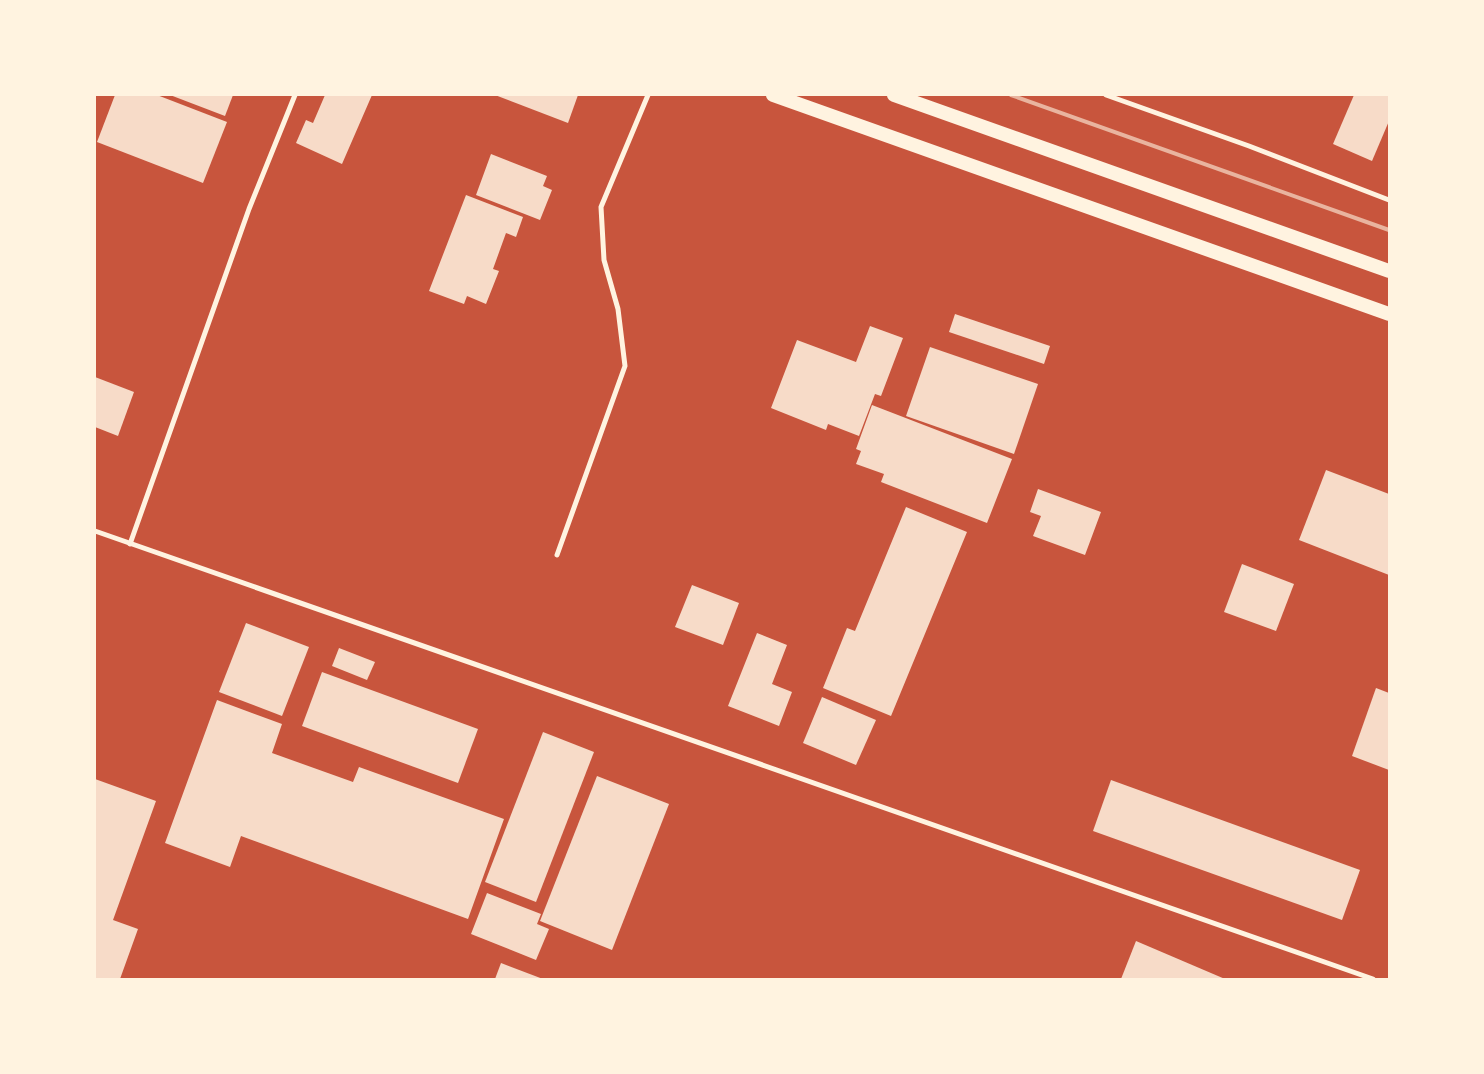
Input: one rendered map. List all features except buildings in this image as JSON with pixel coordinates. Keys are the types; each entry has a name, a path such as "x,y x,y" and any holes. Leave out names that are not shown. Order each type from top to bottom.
{"highway":[{"path":"773,95 1389,314"},
{"path":"894,95 1389,271"}],"street":[{"path":"130,544 249,209 295,95"},
{"path":"557,555 625,366 618,309 604,260 601,207 648,95"},
{"path":"1106,95 1248,146 1389,200"},
{"path":"95,531 1373,979"}],"railway":[{"path":"1011,95 1389,230"}]}
